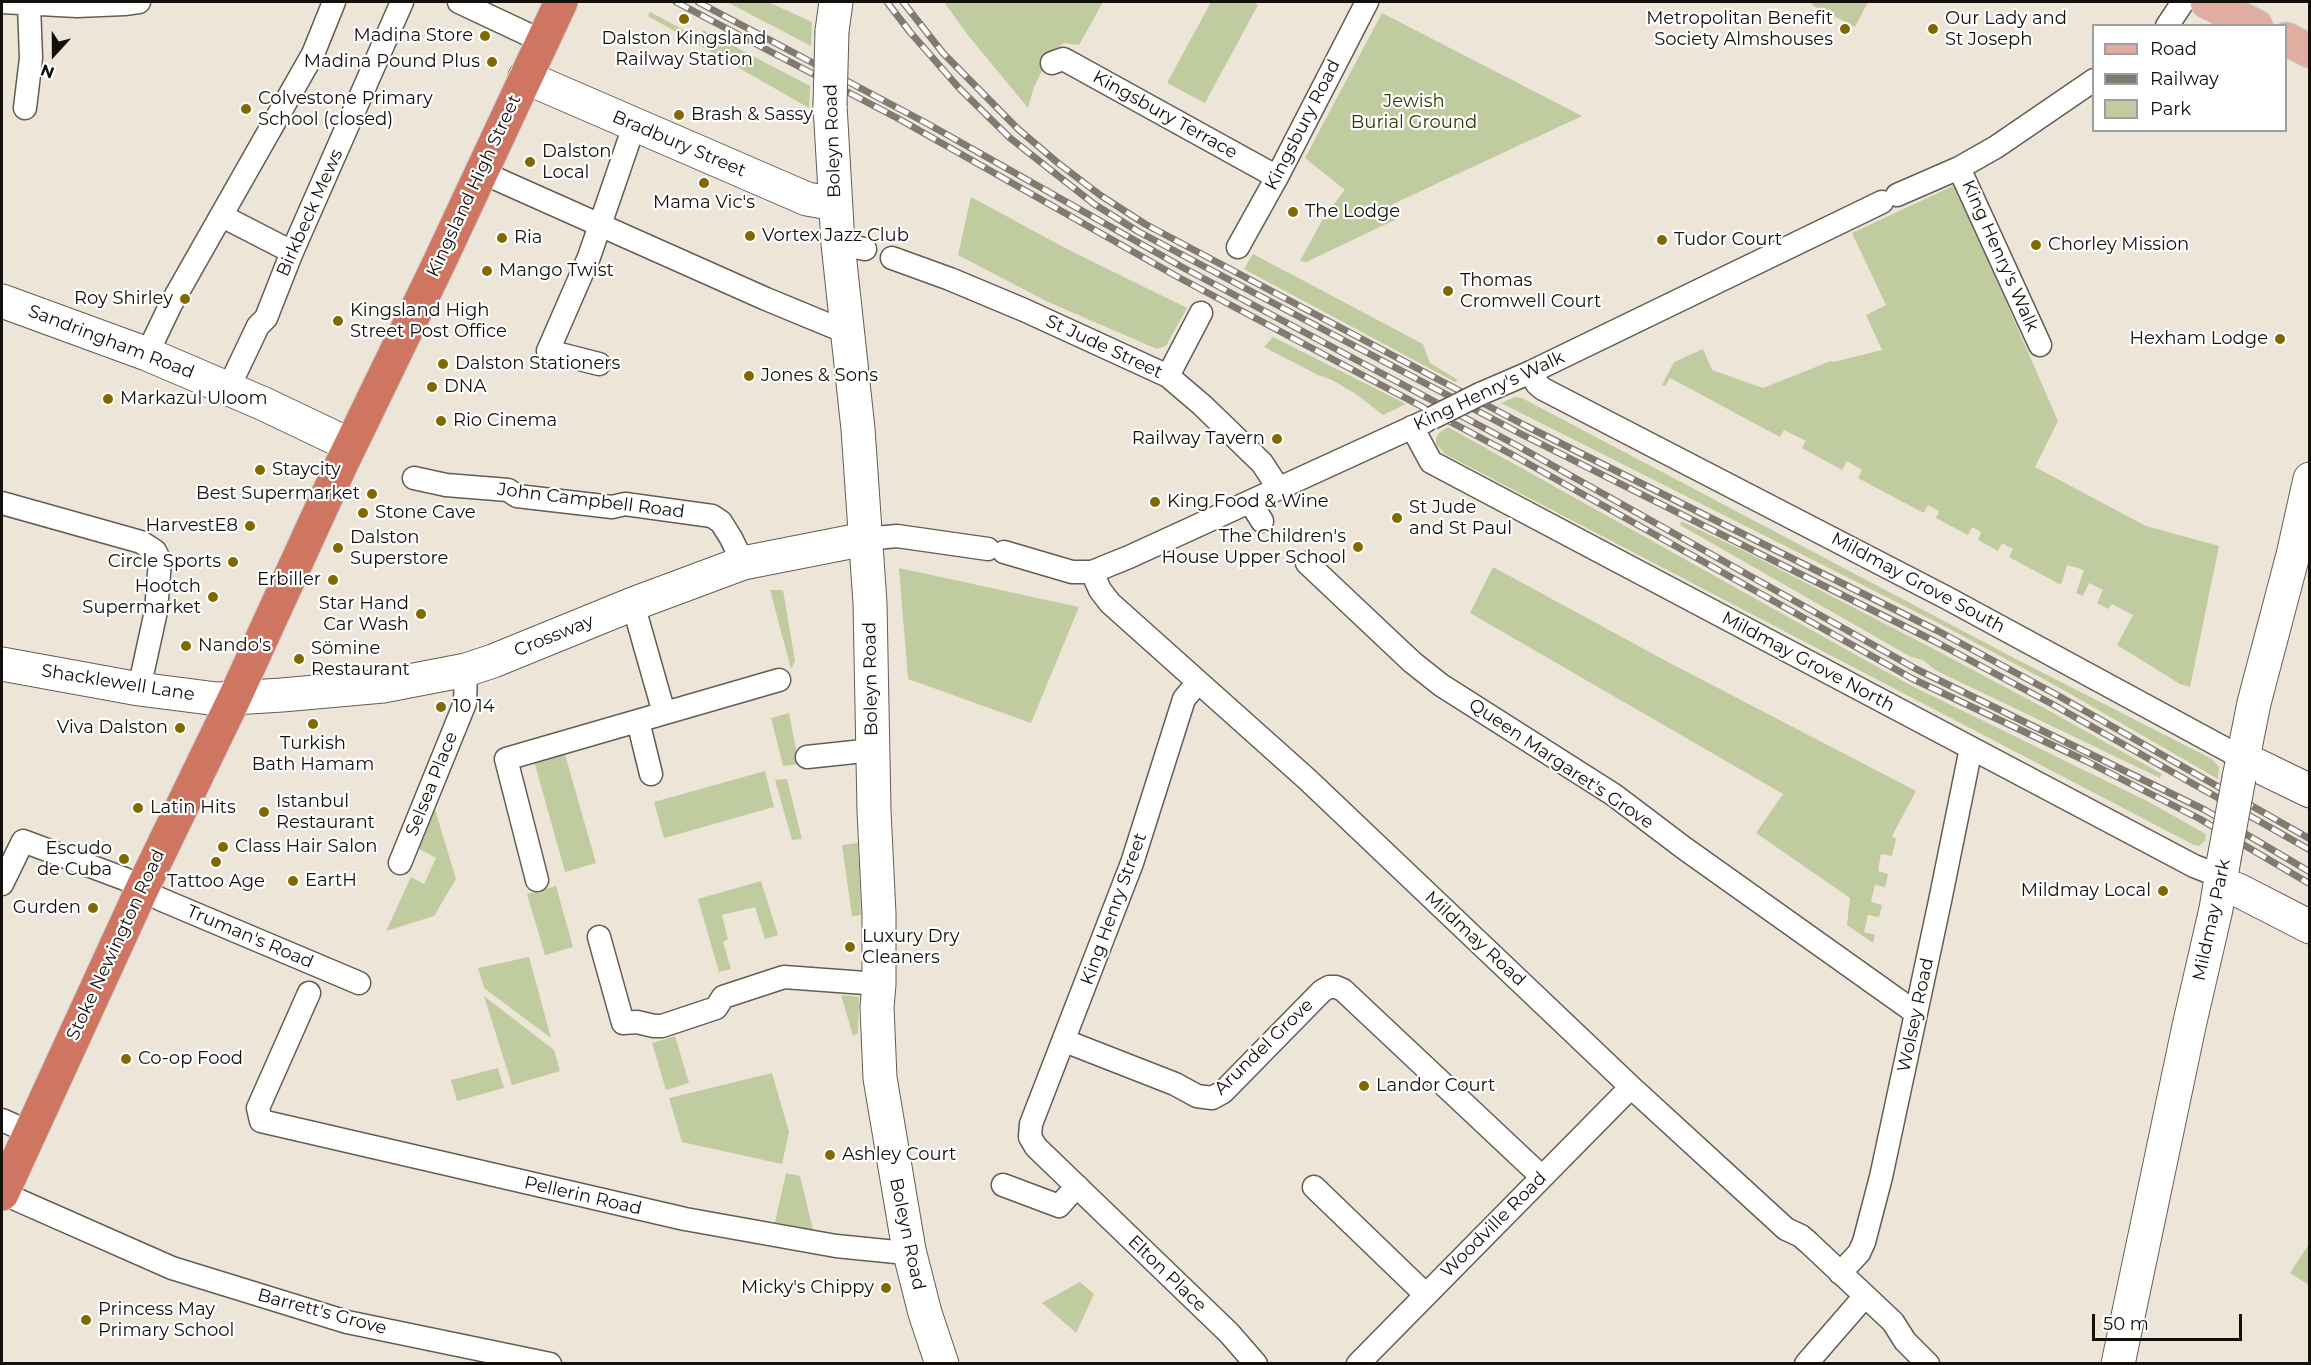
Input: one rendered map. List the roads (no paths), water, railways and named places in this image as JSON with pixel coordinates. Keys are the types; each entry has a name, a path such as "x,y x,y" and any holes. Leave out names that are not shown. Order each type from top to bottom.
{"highway":[{"name":"Kingsland High Street","path":"235,697 350,445 561,2"},
{"name":"Stoke Newington Road","path":"2,1194 15,1126 142,889 235,697"}],"main road":[{"path":"2215,3 2252,24"},
{"path":"2287,40 2310,51"}],"street":[{"path":"2,2 77,6 140,2"},
{"path":"142,352 313,54 334,2"},
{"name":"Birkbeck Mews","path":"228,389 258,326 266,318 292,252 402,2"},
{"path":"459,2 542,41"},
{"name":"Kingsbury Road","path":"1238,247 1277,177 1367,2"},
{"path":"2168,24 2183,2"},
{"path":"25,108 31,58 29,5"},
{"name":"Boleyn Road","path":"834,16 830,105 835,204 851,246 846,332 858,429 870,603 879,903 877,1007 880,1077 909,1250 925,1313 940,1358"},
{"name":"Kingsbury Terrace","path":"1052,63 1063,59 1067,61 1277,177"},
{"name":"Bradbury Street","path":"525,77 807,200 835,204"},
{"name":"King Henry's Walk","path":"1092,572 1256,511 1279,489 1959,168 2032,125 2092,81"},
{"path":"598,364 548,351 589,257 634,126"},
{"name":"King Henry's Walk","path":"1959,168 2040,345"},
{"path":"482,172 780,305 846,332"},
{"path":"222,216 292,252"},
{"name":"St Jude Street","path":"892,258 1003,301 1168,376 1185,389 1262,463 1279,489"},
{"name":"Sandringham Road","path":"2,301 142,352 350,445"},
{"path":"1168,376 1202,313"},
{"name":"Mildmay Grove South","path":"1531,372 1537,384 1543,389 1927,587 2241,768 2310,791"},
{"name":"Mildmay Grove North","path":"1422,423 1431,462 2194,866 2222,873 2238,890 2310,927"},
{"name":"John Campbell Road","path":"414,478 446,485 508,490 518,496 612,507 626,504 712,516 721,522 731,537 743,563"},
{"name":"Mildmay Park","path":"2118,1364 2222,873 2241,768 2310,479"},
{"path":"2,503 141,542 155,550 160,561 156,611 140,689"},
{"path":"865,538 897,536 996,551 1072,572 1092,572"},
{"name":"Crossway","path":"235,697 383,686 466,670 743,563 865,538"},
{"name":"Queen Margaret's Grove","path":"1307,563 1412,662 1442,685 1614,795 1684,848 1916,1013"},
{"name":"Mildmay Road","path":"1092,572 1100,590 1110,603 1308,780 1630,1087 1786,1229 1801,1236 1893,1322 1905,1341 1928,1364"},
{"path":"633,604 664,713"},
{"name":"Shacklewell Lane","path":"2,664 140,689 217,699 235,697"},
{"name":"Selsea Place","path":"400,863 465,703 466,670"},
{"path":"537,880 506,759 779,680"},
{"name":"King Henry Street","path":"1030,1137 1031,1124 1065,1041 1142,835 1184,699 1198,682"},
{"path":"638,721 651,774"},
{"name":"Wolsey Road","path":"1840,1273 1859,1253 1864,1242 1881,1177 1971,748"},
{"path":"807,757 873,750"},
{"name":"Truman's Road","path":"2,884 23,841 125,879 315,980 360,983"},
{"path":"599,937 623,1023 637,1022 662,1026 716,1008 723,997 784,977 879,984"},
{"name":"Pellerin Road","path":"315,980 258,1108 261,1121 685,1219 836,1246 909,1250"},
{"name":"Arundel Grove","path":"1065,1041 1175,1084 1197,1096 1212,1098 1223,1092 1322,991 1329,987 1336,987 1343,990 1542,1177"},
{"name":"Woodville Road","path":"1358,1364 1630,1087"},
{"name":"Elton Place","path":"1030,1137 1036,1147 1229,1333 1256,1364"},
{"path":"1003,1185 1059,1206 1077,1186"},
{"path":"1314,1187 1425,1294"},
{"name":"Barrett's Grove","path":"2,1194 172,1268 347,1322 475,1356 550,1364"},
{"path":"1806,1364 1865,1296"}],"railway":[{"path":"676,2 899,119 1176,276 1511,454 1913,679 2086,761 2200,819 2310,884"},
{"path":"698,2 928,124 1182,267 1516,445 1918,670 2205,810 2310,872"},
{"path":"887,2 959,88 1010,138 1094,204 1139,232 1521,434 1934,641 2052,704 2310,850"},
{"path":"903,2 943,53 1018,129 1100,195 1145,224 1526,426 1938,631 2057,695 2310,839"}],"place":[{"name":"Dalston Kingsland Railway Station","path":"684,19"},
{"name":"Metropolitan Benefit Society Almshouses","path":"1845,29"},
{"name":"Our Lady and St Joseph","path":"1933,29"},
{"name":"Madina Store","path":"485,36"},
{"name":"Madina Pound Plus","path":"492,62"},
{"name":"Colvestone Primary School (closed)","path":"246,109"},
{"name":"Brash & Sassy","path":"679,115"},
{"name":"Dalston Local","path":"530,162"},
{"name":"Mama Vic's","path":"704,183"},
{"name":"The Lodge","path":"1293,212"},
{"name":"Vortex Jazz Club","path":"750,236"},
{"name":"Ria","path":"502,238"},
{"name":"Tudor Court","path":"1662,240"},
{"name":"Chorley Mission","path":"2036,245"},
{"name":"Mango Twist","path":"487,271"},
{"name":"Thomas Cromwell Court","path":"1448,291"},
{"name":"Roy Shirley","path":"185,299"},
{"name":"Kingsland High Street Post Office","path":"338,321"},
{"name":"Hexham Lodge","path":"2280,339"},
{"name":"Dalston Stationers","path":"443,364"},
{"name":"Jones & Sons","path":"749,376"},
{"name":"DNA","path":"432,387"},
{"name":"Markazul Uloom","path":"108,399"},
{"name":"Rio Cinema","path":"441,421"},
{"name":"Railway Tavern","path":"1277,439"},
{"name":"Staycity","path":"260,470"},
{"name":"Best Supermarket","path":"372,494"},
{"name":"King Food & Wine","path":"1155,502"},
{"name":"Stone Cave","path":"363,513"},
{"name":"St Jude and St Paul","path":"1397,518"},
{"name":"HarvestE8","path":"250,526"},
{"name":"The Children's House Upper School","path":"1358,547"},
{"name":"Dalston Superstore","path":"338,548"},
{"name":"Circle Sports","path":"233,562"},
{"name":"Erbiller","path":"333,580"},
{"name":"Hootch Supermarket","path":"213,597"},
{"name":"Star Hand Car Wash","path":"421,614"},
{"name":"Nando's","path":"186,646"},
{"name":"Sömine Restaurant","path":"299,659"},
{"name":"10 14","path":"441,707"},
{"name":"Turkish Bath Hamam","path":"313,724"},
{"name":"Viva Dalston","path":"180,728"},
{"name":"Latin Hits","path":"138,808"},
{"name":"Istanbul Restaurant","path":"264,812"},
{"name":"Class Hair Salon","path":"223,847"},
{"name":"Escudo de Cuba","path":"124,859"},
{"name":"Tattoo Age","path":"216,862"},
{"name":"EartH","path":"293,881"},
{"name":"Mildmay Local","path":"2163,891"},
{"name":"Gurden","path":"93,908"},
{"name":"Luxury Dry Cleaners","path":"850,947"},
{"name":"Co-op Food","path":"126,1059"},
{"name":"Landor Court","path":"1364,1086"},
{"name":"Ashley Court","path":"830,1155"},
{"name":"Micky's Chippy","path":"886,1288"},
{"name":"Princess May Primary School","path":"86,1320"}],"park label":[{"name":"Jewish Burial Ground","path":"1414,112"}]}
